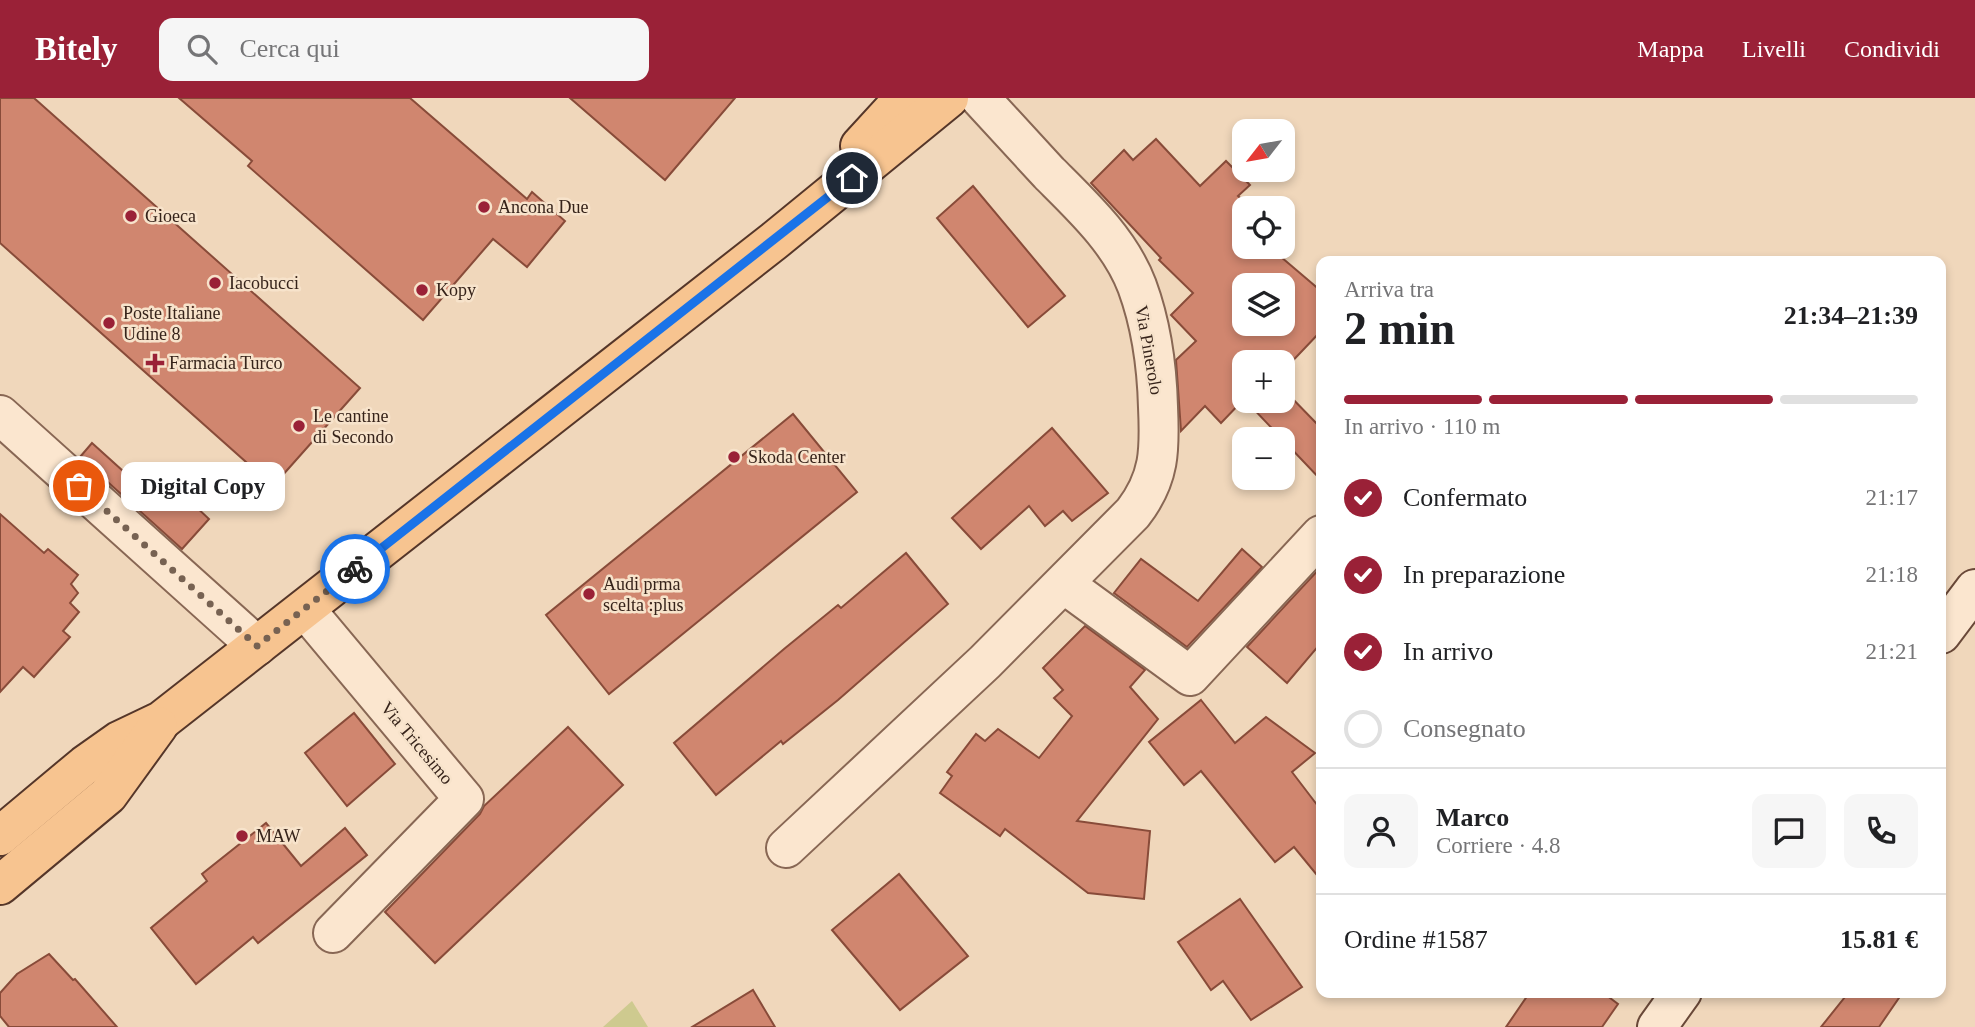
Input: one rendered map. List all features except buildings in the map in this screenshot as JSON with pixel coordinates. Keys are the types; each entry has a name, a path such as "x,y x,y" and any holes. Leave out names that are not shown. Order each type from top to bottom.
{"main road":[{"path":"774,241 904,98"},
{"path":"0,836 85,765 119,741 162,721 774,241 949,98"},
{"path":"0,885 108,795 162,721"}],"street":[{"name":"Via Pinerolo","path":"786,848 985,662 1133,513 1145,497 1158,461 1157,384 1149,333 1136,285 1116,248 1092,217 980,98"},
{"path":"0,415 257,646"},
{"path":"1064,584 1189,676 1316,540"},
{"path":"1946,627 1975,589"},
{"name":"Via Tricesimo","path":"305,608 464,799 333,933"},
{"path":"0,810 13,807 71,760 119,741"},
{"path":"1657,1027 1678,998"}],"shaded area":[{"path":"632,1001 648,1027 603,1027"}],"way so far":[{"path":"79,486 257,646 355,569"}],"place":[{"name":"Ancona Due","path":"484,207"},
{"name":"Gioeca","path":"131,216"},
{"name":"Iacobucci","path":"215,283"},
{"name":"Kopy","path":"422,290"},
{"name":"Poste Italiane Udine 8","path":"109,323"},
{"name":"Farmacia Turco","path":"155,363"},
{"name":"Le cantine di Secondo","path":"299,426"},
{"name":"Skoda Center","path":"734,457"},
{"name":"Digital Copy","path":"79,486"},
{"name":"Audi prma scelta :plus","path":"589,594"},
{"name":"MAW","path":"242,836"}],"route":[{"path":"355,569 852,178"}]}
